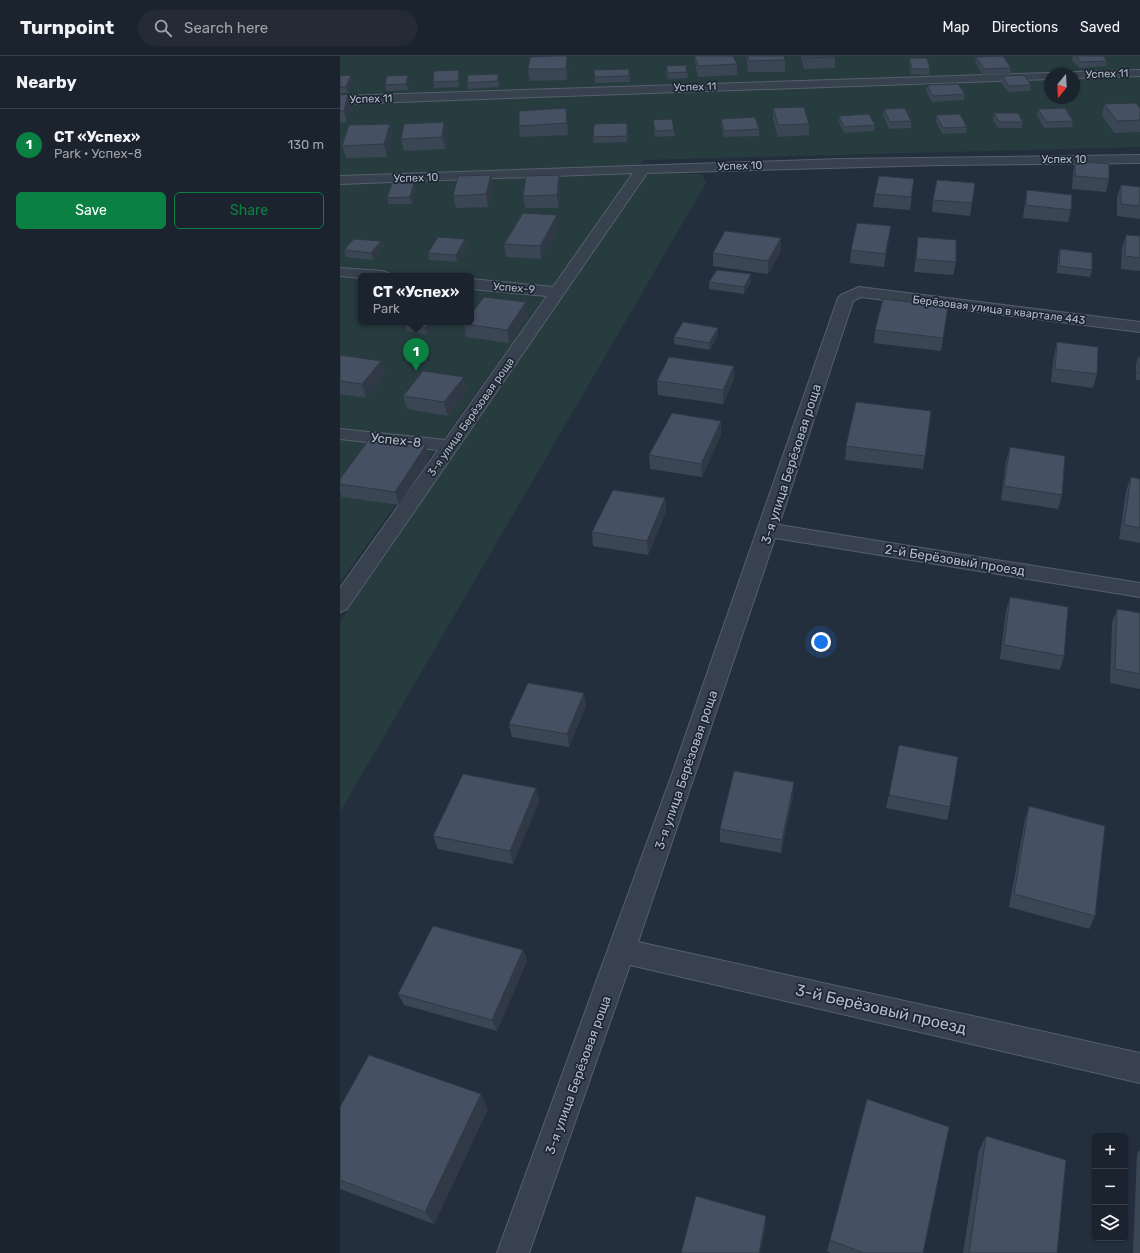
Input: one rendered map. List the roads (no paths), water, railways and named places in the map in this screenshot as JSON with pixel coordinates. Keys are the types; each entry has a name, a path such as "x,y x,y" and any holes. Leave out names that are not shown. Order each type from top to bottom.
{"street":[{"name":"Успех 11","path":"1080,75 1140,73"},
{"name":"Успех 11","path":"340,100 1044,76"},
{"name":"Успех 10","path":"340,180 643,169 1016,159 1140,159"},
{"name":"3-я улица Берёзовая роща","path":"340,604 452,446 643,169"},
{"path":"340,272 358,274"},
{"name":"Успех-9","path":"474,284 557,292"},
{"name":"3-я улица Берёзовая роща","path":"513,1253 623,951 769,530 846,298 859,292"},
{"name":"Берёзовая улица в квартале 443","path":"859,292 1140,328"},
{"name":"Успех-8","path":"340,434 452,446"},
{"name":"2-й Берёзовый проезд","path":"769,530 1140,590"},
{"name":"3-й Берёзовый проезд","path":"623,951 1140,1068"}],"place":[{"name":"СТ «Успех»","path":"416,371"}]}
